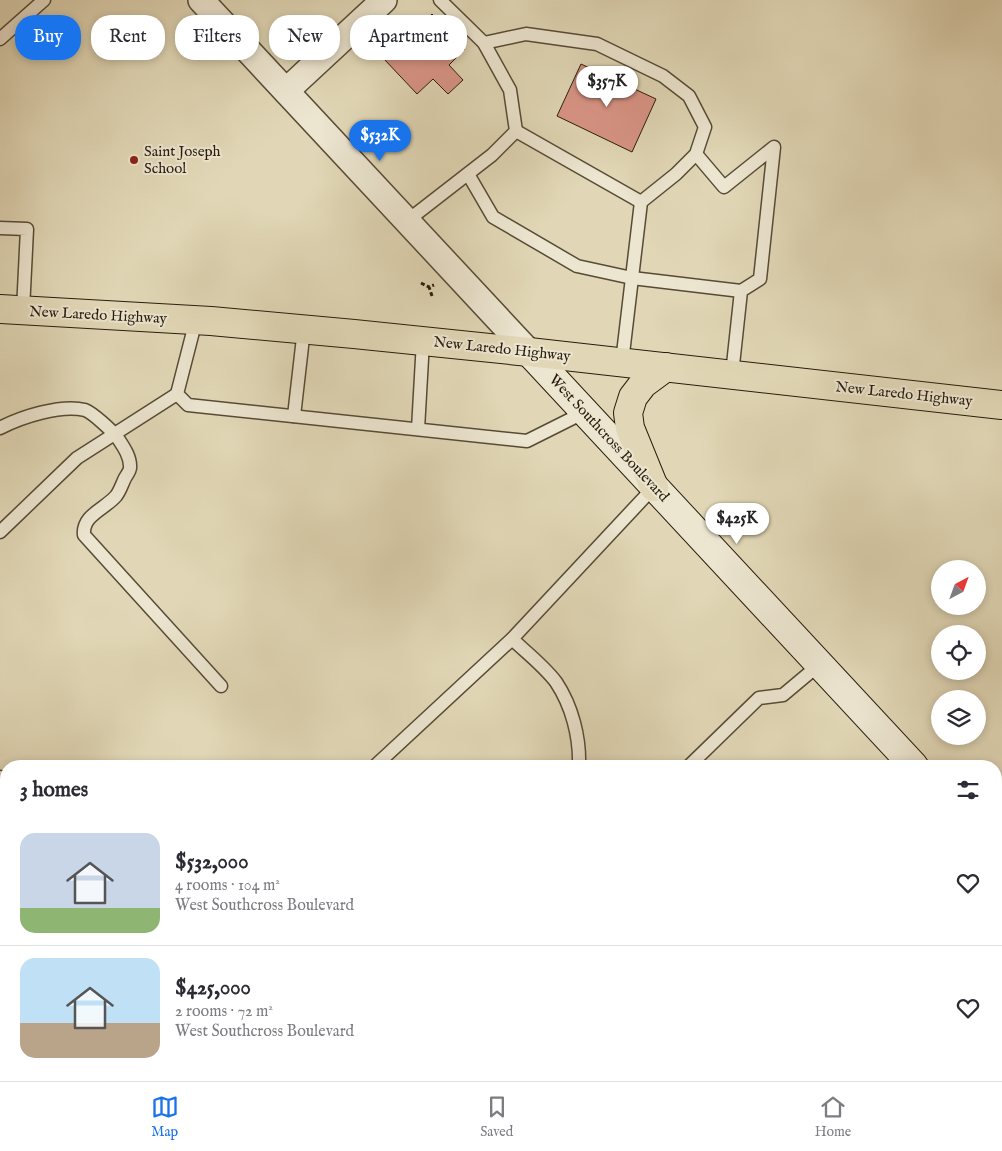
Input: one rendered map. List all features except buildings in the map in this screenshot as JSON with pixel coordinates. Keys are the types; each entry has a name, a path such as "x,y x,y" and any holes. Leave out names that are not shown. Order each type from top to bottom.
{"main road":[{"name":"New Laredo Highway","path":"12,310 196,320 304,329 622,362 1002,405"},
{"name":"West Southcross Boulevard","path":"529,352 908,760"},
{"path":"654,487 630,428 628,413 633,397 638,390 666,367"}],"street":[{"name":"West Southcross Boulevard","path":"202,0 529,352"},
{"path":"286,91 384,0"}],"lane":[{"path":"0,39 47,0"},
{"path":"440,0 484,44 510,90 516,131"},
{"path":"484,44 526,34 597,44 663,76 689,96 705,127 696,154 676,174 641,202 622,362"},
{"path":"407,221 492,155 516,131"},
{"path":"516,131 641,202"},
{"path":"468,174 493,217 577,266 632,278 741,291 760,280 774,147 724,187 696,154"},
{"path":"0,228 27,229 12,310"},
{"path":"732,374 741,291"},
{"path":"0,532 77,458 177,394 196,320"},
{"path":"294,416 304,329"},
{"path":"418,429 423,341"},
{"path":"177,394 188,405 527,441 585,412"},
{"path":"0,428 37,414 69,408 87,411 114,434 127,452 130,468 117,495 90,517 85,524 84,535 221,686"},
{"path":"381,760 512,639 654,487"},
{"path":"512,639 555,681 563,694 574,720 579,760"},
{"path":"695,760 760,698 783,695 820,664"}],"path":[{"path":"421,283 429,287 432,296"},
{"path":"429,287 437,284"}],"place":[{"name":"Saint Joseph School","path":"134,160"}]}
